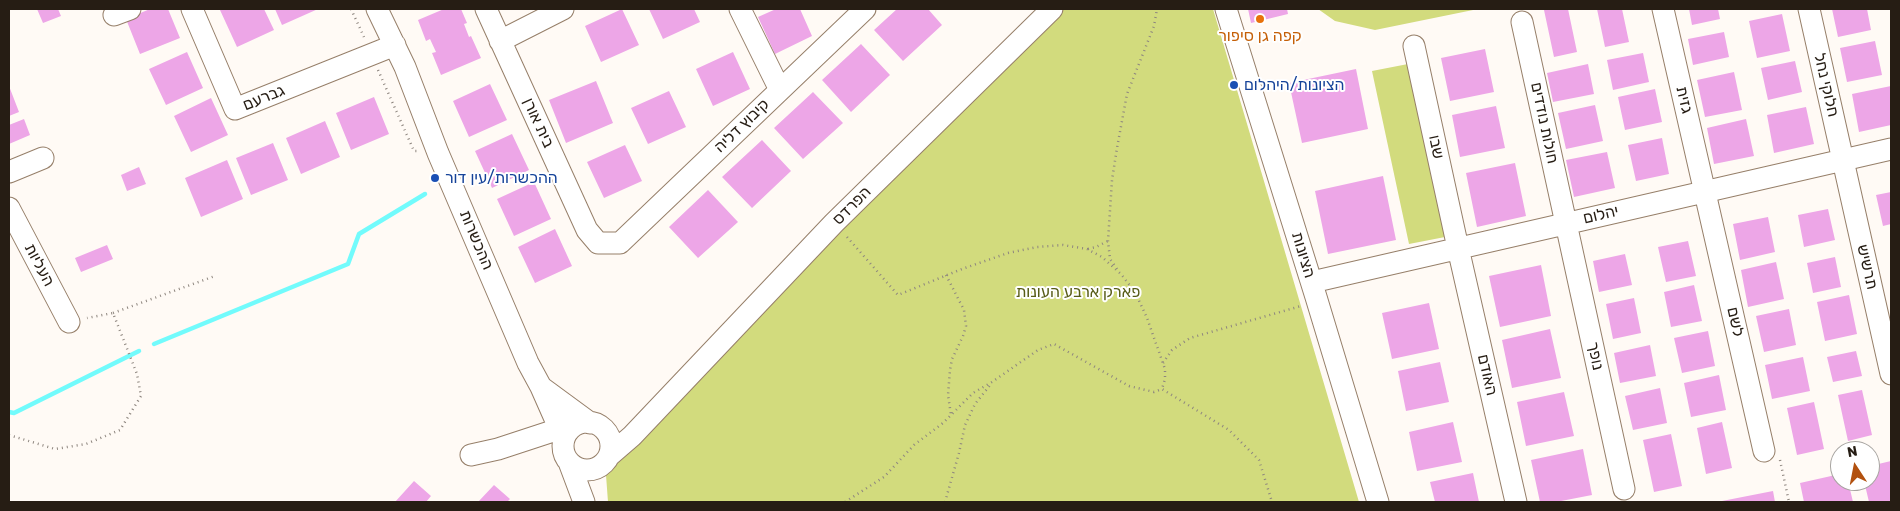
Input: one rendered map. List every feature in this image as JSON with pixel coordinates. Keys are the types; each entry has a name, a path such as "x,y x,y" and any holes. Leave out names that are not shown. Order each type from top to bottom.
{"street":[{"name":"גברעם","path":"192,9 235,109 395,45"},
{"name":"ההכשרות","path":"377,9 395,45 438,153 528,363 541,386 562,434"},
{"name":"בית אורן","path":"486,9 587,230 598,242 620,243"},
{"path":"500,41 563,9"},
{"path":"740,9 780,90"},
{"name":"קיבוץ דליה","path":"620,243 865,9"},
{"name":"הפרדס","path":"605,460 632,436 834,223 1052,9"},
{"name":"הציונות","path":"1226,9 1315,291 1378,502"},
{"name":"גזית","path":"1663,9 1705,192"},
{"name":"חלוקי נחל","path":"1809,9 1843,160"},
{"name":"חולות נודדים","path":"1522,22 1566,223"},
{"name":"שבו","path":"1414,46 1458,248"},
{"name":"יהלום","path":"1315,291 1458,248 1891,149"},
{"path":"9,172 43,158"},
{"name":"תרשיש","path":"1843,160 1891,374"},
{"name":"לשם","path":"1705,192 1764,452"},
{"name":"העליות","path":"9,208 69,322"},
{"name":"נופך","path":"1566,223 1624,489"},
{"name":"האודם","path":"1458,248 1516,502"},
{"name":"ההכשרות","path":"541,386 596,425"},
{"name":"הפרדס","path":"596,425 625,423 657,409"},
{"path":"471,455 567,434 574,426 596,425 610,438 611,446 594,488 594,502"},
{"path":"562,434 564,451 584,502"},
{"path":"569,462 579,469 585,470 605,460"}],"path":[{"path":"351,9 414,150 438,153"},
{"path":"1157,9 1154,26 1128,94 1112,180 1108,241 1110,259 1135,292 1147,318 1163,364 1165,379 1162,389"},
{"path":"834,223 898,295 946,275 1008,253 1037,247 1063,245 1087,249 1096,248 1108,241"},
{"path":"1087,249 1102,258 1121,274"},
{"path":"946,275 964,310 966,326 954,354 950,370 948,396 951,415"},
{"path":"69,322 113,313 215,276"},
{"path":"1163,364 1172,350 1190,338 1315,291"},
{"path":"9,435 55,449 86,444 120,430 140,396 137,374 113,313"},
{"path":"845,502 884,478 914,445 951,415 973,393 1038,350 1054,344 1129,386 1154,392 1162,389"},
{"path":"944,502 959,453 964,425 975,404 992,382"},
{"path":"1162,389 1229,430 1259,460 1272,502"},
{"path":"1786,486 1789,502"}],"green space":[{"name":"פארק ארבע העונות","path":"1064,9 1213,9 1359,502 608,502 606,475 609,463"},
{"path":"1318,9 1478,9 1375,30 1335,21"},
{"path":"1408,64 1445,237 1409,244 1372,71"}],"building":[{"path":"37,9 58,9 61,16 43,23"},
{"path":"150,9 168,9 180,38 140,54 126,19"},
{"path":"264,9 274,30 237,47 220,10"},
{"path":"275,9 318,9 282,25"},
{"path":"444,9 461,9 467,23 464,24 469,37 471,36 481,58 441,75 432,53 436,52 430,39 426,41 418,20"},
{"path":"622,9 639,45 601,62 585,26"},
{"path":"649,9 694,9 700,22 663,39"},
{"path":"776,9 800,9 812,36 775,54 758,17"},
{"path":"897,9 928,9 942,25 903,61 874,30"},
{"name":"קפה גן סיפור","path":"1248,9 1287,9 1288,14 1251,23"},
{"path":"1568,9 1577,52 1554,57 1544,10"},
{"path":"1597,9 1622,9 1629,42 1605,47"},
{"path":"1689,9 1718,9 1720,19 1692,25"},
{"path":"1832,9 1867,9 1871,30 1838,37"},
{"path":"1782,14 1790,51 1757,58 1749,21"},
{"path":"1724,32 1729,57 1693,65 1688,39"},
{"path":"1875,41 1882,75 1847,82 1840,48"},
{"path":"861,44 890,75 851,112 822,80"},
{"path":"1485,49 1494,92 1450,101 1441,58"},
{"path":"187,52 203,88 166,105 149,69"},
{"path":"733,52 750,89 713,106 696,69"},
{"path":"1643,53 1649,82 1613,90 1607,60"},
{"path":"1795,61 1802,92 1768,100 1761,68"},
{"path":"1588,64 1594,94 1553,102 1547,73"},
{"path":"1356,69 1368,129 1302,143 1289,83"},
{"path":"1734,72 1742,110 1705,117 1697,80"},
{"path":"596,81 613,123 566,143 549,100"},
{"path":"490,84 507,120 469,137 453,101"},
{"path":"9,86 19,112 9,116"},
{"path":"1891,86 1891,125 1859,132 1852,94"},
{"path":"1655,89 1662,122 1625,130 1618,97"},
{"path":"669,91 686,127 648,144 631,108"},
{"path":"813,92 843,123 803,159 774,128"},
{"path":"374,97 389,134 351,150 336,113"},
{"path":"211,98 228,135 191,152 174,116"},
{"path":"1595,105 1603,141 1566,149 1558,113"},
{"path":"1496,106 1505,148 1460,157 1452,115"},
{"path":"1806,107 1814,144 1774,153 1767,115"},
{"path":"24,119 30,135 9,144 9,125"},
{"path":"1746,119 1754,156 1714,164 1707,128"},
{"path":"325,121 340,157 301,174 286,138"},
{"path":"512,134 529,170 492,188 475,151"},
{"path":"1662,138 1669,174 1636,181 1628,145"},
{"path":"762,140 791,171 752,208 722,177"},
{"path":"273,143 288,180 251,195 236,158"},
{"path":"625,145 642,181 604,198 587,162"},
{"path":"1607,152 1615,188 1574,197 1566,160"},
{"path":"227,160 243,199 201,217 185,178"},
{"path":"1515,163 1526,216 1477,227 1466,173"},
{"path":"139,167 146,184 127,191 121,175"},
{"path":"1383,176 1396,240 1328,254 1315,191"},
{"path":"534,182 551,219 514,236 497,199"},
{"path":"708,190 738,222 698,258 669,227"},
{"path":"1891,192 1891,224 1883,226 1876,195"},
{"path":"1828,209 1835,240 1804,247 1798,215"},
{"path":"1768,217 1775,252 1740,260 1733,224"},
{"path":"555,229 572,266 535,283 518,247"},
{"path":"1688,241 1696,276 1666,282 1658,247"},
{"path":"107,245 113,259 81,272 75,258"},
{"path":"1625,254 1632,285 1599,292 1593,261"},
{"path":"1835,257 1841,287 1813,293 1807,263"},
{"path":"1776,262 1784,299 1748,307 1741,270"},
{"path":"1541,265 1551,316 1500,327 1489,276"},
{"path":"1694,285 1702,321 1671,327 1664,292"},
{"path":"1849,295 1857,334 1825,341 1817,302"},
{"path":"1634,298 1641,333 1613,339 1606,304"},
{"path":"1429,303 1439,349 1392,359 1382,313"},
{"path":"1789,309 1796,345 1764,352 1756,316"},
{"path":"1550,329 1561,378 1512,388 1502,340"},
{"path":"1708,331 1715,366 1682,373 1674,338"},
{"path":"1650,345 1656,376 1620,383 1614,353"},
{"path":"1856,351 1862,376 1833,382 1827,357"},
{"path":"1803,357 1810,391 1772,399 1765,365"},
{"path":"1440,362 1449,402 1406,411 1398,371"},
{"path":"1719,375 1726,410 1691,417 1684,383"},
{"path":"1660,388 1667,423 1633,430 1625,396"},
{"path":"1862,390 1872,435 1848,441 1838,395"},
{"path":"1564,392 1574,436 1526,446 1517,402"},
{"path":"1814,402 1824,449 1797,455 1787,408"},
{"path":"1453,422 1462,462 1417,471 1409,432"},
{"path":"1722,422 1732,468 1706,474 1697,428"},
{"path":"1671,434 1682,486 1654,492 1643,440"},
{"path":"1583,449 1592,495 1556,502 1540,502 1531,460"},
{"path":"1891,461 1891,502 1869,502 1866,491 1880,491 1880,464"},
{"path":"1473,473 1479,502 1435,502 1430,482"},
{"path":"1830,476 1830,491 1850,491 1853,502 1804,502 1800,483"},
{"path":"414,481 431,496 426,502 395,502"},
{"path":"494,485 510,499 507,502 478,502"},
{"path":"1773,491 1775,502 1722,502 1722,501"}],"waterway":[{"path":"154,344 348,264 359,234 425,194"},
{"path":"9,412 14,413 139,351"}],"place":[{"name":"קפה גן סיפור","path":"1260,19"},
{"name":"הציונות/היהלום","path":"1234,85"},
{"name":"ההכשרות/עין דור","path":"435,178"}]}
